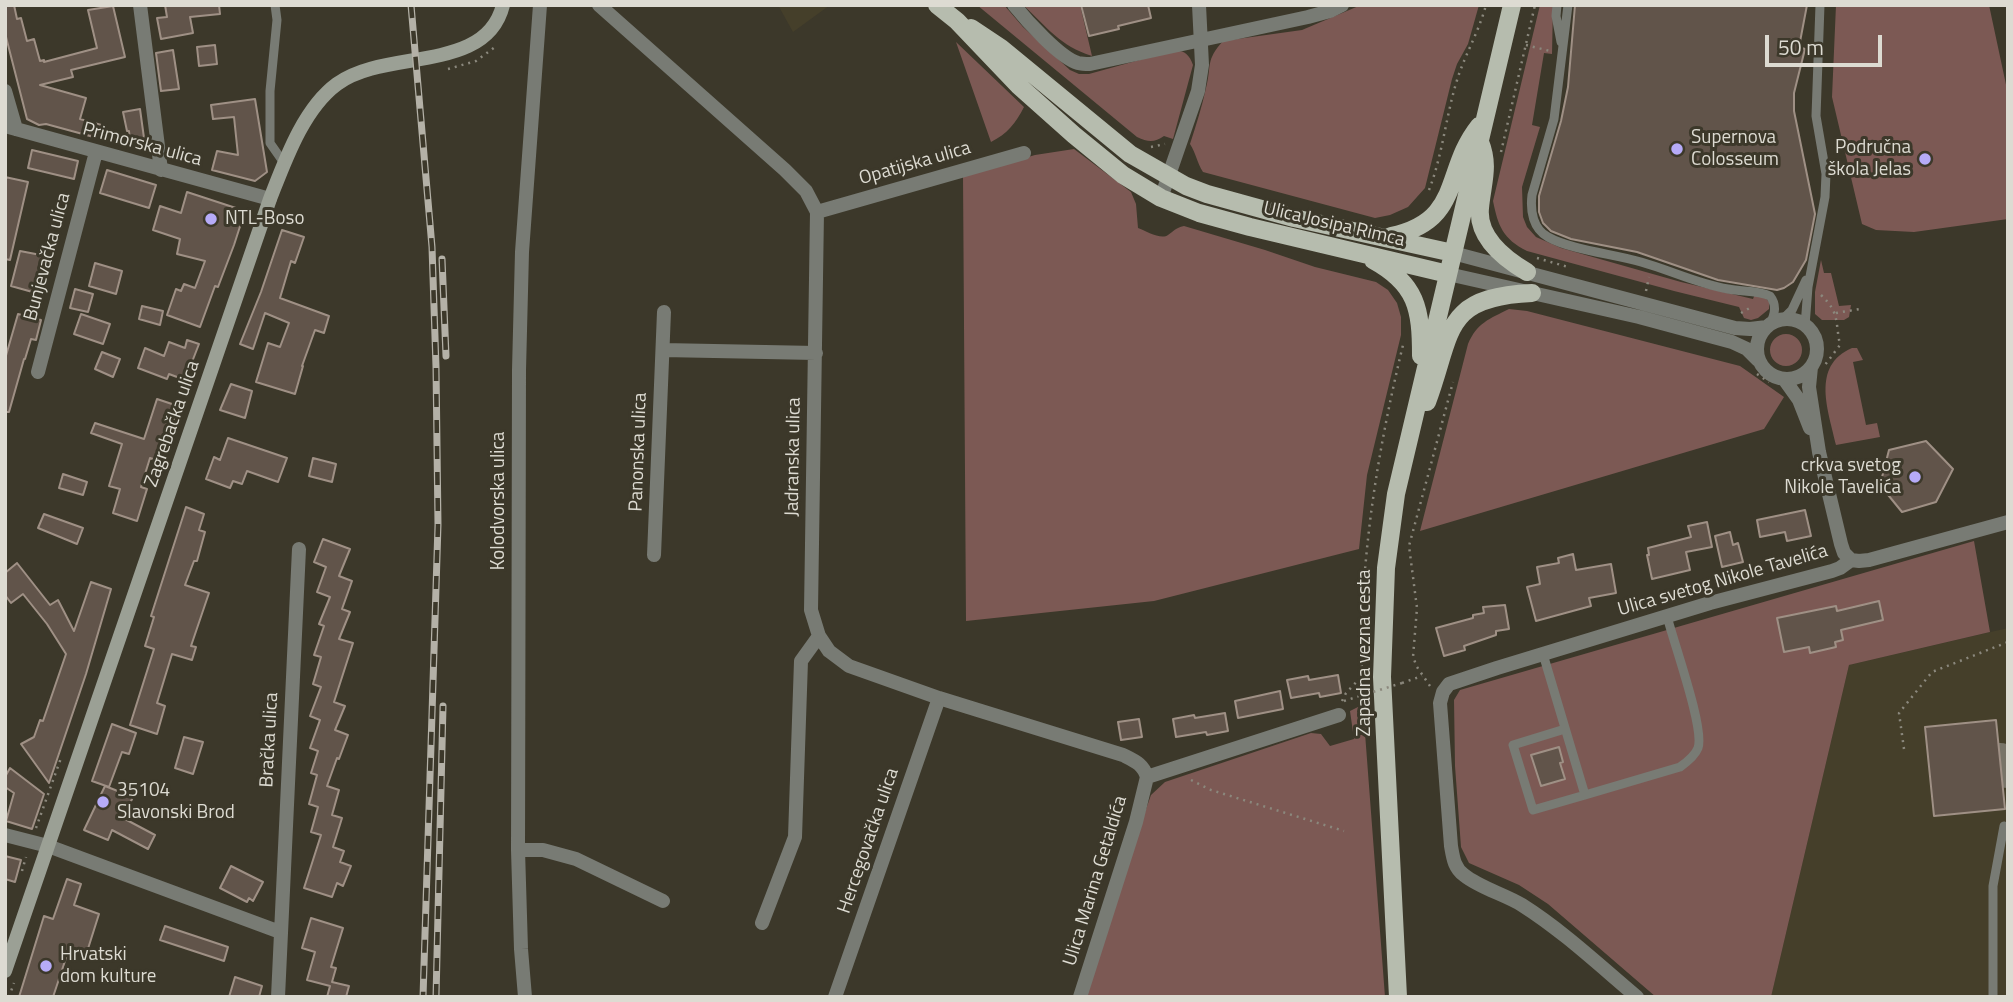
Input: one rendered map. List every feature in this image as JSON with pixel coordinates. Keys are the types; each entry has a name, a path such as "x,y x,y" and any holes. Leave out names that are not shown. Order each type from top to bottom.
{"main road":[{"name":"Zagrebačka ulica","path":"5,971 284,163 313,108 336,85 350,76 381,65 466,48 490,31 500,16 503,5"},
{"name":"Ulica Josipa Rimca","path":"937,5 957,21 1019,86 1074,135 1123,175 1161,198 1199,213 1448,274"},
{"name":"Zapadna vezna cesta","path":"1398,997 1385,752 1382,628 1385,568 1408,440 1512,5"},
{"name":"Ulica Josipa Rimca","path":"957,21 979,32 1001,48 1130,154 1168,177 1207,194 1294,218 1453,253"},
{"path":"1385,237 1416,229 1439,210 1453,184 1470,137 1485,117"},
{"path":"1480,141 1486,164 1479,208 1482,226 1497,250 1527,272"},
{"path":"1354,251 1393,272 1415,301 1421,335 1422,383"},
{"path":"1408,440 1427,404 1448,335 1460,315 1478,302 1494,296 1532,293"}],"street":[{"path":"139,5 162,170"},
{"name":"Kolodvorska ulica","path":"525,997 518,850 519,370 522,251 540,5"},
{"path":"599,5 785,170 806,191 817,212"},
{"path":"1014,5 1045,39 1066,57 1078,63 1090,64 1308,17 1342,5"},
{"path":"1161,198 1198,91 1202,65 1199,5"},
{"path":"5,91 10,128"},
{"name":"Primorska ulica","path":"10,128 270,199"},
{"name":"Bunjevačka ulica","path":"38,372 96,152"},
{"name":"Opatijska ulica","path":"817,212 1024,153"},
{"name":"Jadranska ulica","path":"817,212 811,610 818,636"},
{"name":"Ulica Josipa Rimca","path":"1453,253 1735,328 1750,329 1773,323 1798,322 1805,326 1814,338 1816,346 1818,367 1809,387 1819,452 1841,544 1844,553 1851,560"},
{"name":"Ulica Josipa Rimca","path":"1448,274 1639,317 1732,342 1747,349 1755,364 1799,400 1819,452"},
{"name":"Panonska ulica","path":"654,555 664,312"},
{"path":"1755,364 1761,334 1773,323"},
{"path":"663,351 816,353"},
{"path":"1780,382 1818,367"},
{"name":"Ulica svetog Nikole Tavelića","path":"1637,997 1558,930 1520,904 1466,877 1458,870 1451,846 1440,703 1449,684 1543,653 1832,571 1851,560 1869,560 2008,522"},
{"name":"Bračka ulica","path":"278,997 299,549"},
{"path":"762,923 795,837 801,661 818,636 829,651 849,666 939,698 1123,755 1138,762 1147,777 1339,715"},
{"name":"Hercegovačka ulica","path":"835,997 939,698"},
{"name":"Ulica Marina Getaldića","path":"1080,997 1136,822 1147,777"},
{"path":"5,835 48,846 280,932"},
{"path":"518,850 543,850 576,859 663,901"}],"lane":[{"path":"275,5 277,20 270,91 270,143 284,163"},
{"path":"1557,5 1556,16 1563,55"},
{"path":"1568,5 1554,119 1532,195 1530,208 1533,219 1546,236 1567,245 1639,261 1728,289 1770,296 1773,300 1773,323"},
{"path":"1805,326 1808,287 1825,197 1826,174 1816,116 1820,5"},
{"path":"1773,323 1793,310 1812,269"},
{"path":"1565,729 1513,745 1533,810 1680,767 1687,762 1698,749 1700,729 1667,617"},
{"path":"1543,653 1585,795"},
{"path":"1993,997 1993,886 2004,826"}],"path":[{"path":"1426,196 1438,164 1458,76 1481,25 1486,5"},
{"path":"1499,160 1535,5"},
{"path":"444,70 476,61 493,50 499,41"},
{"path":"1526,45 1563,55"},
{"path":"1808,287 1830,304 1836,313 1840,345 1818,367"},
{"path":"1738,314 1757,303 1759,293"},
{"path":"1836,313 1860,309"},
{"path":"1405,337 1387,411 1371,503 1361,638 1362,676 1341,702 1422,676 1413,657 1417,608 1409,546 1454,376"},
{"path":"1755,364 1758,375 1780,382"},
{"path":"1904,749 1899,713 1932,672 2008,642"},
{"path":"1172,769 1211,790 1344,831"}],"shaded area":[{"path":"778,5 830,5 793,32"},
{"path":"977,5 1004,5 1023,27 1070,70 1079,74 1089,74 1173,51 1186,54 1193,65 1173,139 1164,136 1151,141 1137,137"},
{"path":"1023,5 1080,5 1092,56 1062,41"},
{"path":"1361,5 1479,5 1468,44 1452,79 1425,188 1408,207 1375,218 1203,172 1190,144 1211,59 1223,41 1302,30"},
{"path":"1540,5 1553,5 1552,54 1544,53 1532,125 1540,127 1522,187 1523,217 1527,227 1536,237 1561,248 1681,282 1753,299 1755,294 1764,296 1769,302 1769,309 1758,318 1744,318 1739,307 1527,251 1512,242 1503,231 1493,201"},
{"name":"Područna škola Jelas","path":"1836,5 1989,5 2008,94 2008,219 1914,232 1876,230 1862,224 1832,97"},
{"path":"956,42 1024,107 1010,128 991,142"},
{"path":"1074,149 1131,192 1136,204 1138,228 1165,236 1184,226 1315,267 1376,282 1388,290 1397,303 1401,317 1401,335 1367,475 1359,549 1154,601 966,621 963,176 1035,155"},
{"path":"1821,260 1824,273 1831,273 1839,306 1851,305 1849,317 1844,320 1822,320 1815,314 1815,292"},
{"path":"1509,309 1527,311 1740,366 1784,397 1764,429 1420,531 1468,344 1480,326"},
{"path":"1786,334 1797,339 1802,350 1797,361 1786,366 1775,361 1770,350 1775,339"},
{"path":"1857,348 1863,360 1853,362 1866,425 1877,423 1880,437 1836,445 1827,405 1827,378 1831,366 1839,356"},
{"path":"1974,541 1990,632 1849,665 1771,997 1656,997 1548,904 1519,885 1469,863 1461,847 1455,766 1454,700 1460,690"},
{"path":"2008,628 2008,997 1771,997 1849,665"},
{"path":"1372,700 1365,733 1385,997 1083,997 1104,927 1151,795 1165,782 1311,733 1321,734 1330,746 1354,739 1350,711"}],"building":[{"path":"5,5 14,5 17,19 21,18 27,41 34,39 40,61 44,62 97,48 88,10 113,6 125,57 71,70 73,77 40,85 86,98 80,119 105,126 101,139 46,124 39,125 27,119 5,33"},
{"path":"165,5 219,5 220,14 190,17 193,33 161,39 157,18 167,17"},
{"path":"1081,5 1148,5 1151,18 1089,36"},
{"name":"Supernova Colosseum","path":"1575,5 1807,5 1799,47 1805,49 1794,93 1794,111 1815,214 1806,260 1793,282 1777,290 1718,280 1637,252 1571,239 1551,231 1543,223 1539,212 1539,196 1568,87"},
{"path":"215,45 217,64 199,66 197,47"},
{"path":"173,50 179,89 161,91 156,53"},
{"path":"255,99 267,172 255,181 212,170 217,151 238,155 234,117 213,119 211,105"},
{"path":"140,109 144,138 130,140 123,112"},
{"path":"32,150 78,161 74,179 28,168"},
{"path":"107,170 156,185 149,208 100,193"},
{"path":"5,177 28,182 10,260 5,259"},
{"path":"187,192 245,211 218,287 215,286 200,327 167,315 176,289 181,291 184,284 195,288 205,261 177,254 180,239 153,230 160,206 181,213"},
{"path":"282,230 304,237 295,263 291,261 280,298 329,316 324,333 315,330 295,394 256,382 268,343 280,347 289,323 265,313 253,349 240,344"},
{"path":"20,251 46,256 36,293 11,286"},
{"path":"95,263 122,271 116,294 89,286"},
{"path":"75,289 93,294 88,312 70,308"},
{"path":"142,306 163,311 160,325 139,319"},
{"path":"18,314 41,320 36,340 31,339 24,359 9,412 5,412 5,359"},
{"path":"81,314 110,324 103,344 74,334"},
{"path":"187,340 199,344 185,380 169,374 167,379 138,368 145,348 164,356 169,342 185,348"},
{"path":"102,352 120,359 113,377 95,369"},
{"path":"231,384 252,391 245,418 220,410"},
{"path":"157,399 178,406 160,461 150,458 141,487 147,489 137,521 113,513 120,489 109,486 122,444 91,433 95,423 144,439"},
{"path":"228,438 287,458 278,482 247,471 242,484 233,481 230,488 206,479 214,457 220,460"},
{"name":"crkva svetog Nikole Tavelića","path":"1926,441 1953,469 1936,502 1902,512 1880,485 1889,450"},
{"path":"313,458 336,464 332,482 309,476"},
{"path":"63,474 87,482 83,495 59,488"},
{"path":"186,507 204,514 199,530 205,532 197,561 194,561 185,585 209,593 191,646 196,647 192,660 172,654 157,703 165,706 157,734 130,725 154,649 145,646 154,617 151,616"},
{"path":"1805,510 1811,536 1787,541 1785,532 1760,537 1757,520"},
{"path":"44,514 83,528 77,544 38,528"},
{"path":"1707,522 1712,547 1686,552 1690,570 1652,579 1648,548 1691,537 1688,526"},
{"path":"1730,532 1733,545 1738,543 1743,562 1722,567 1715,536"},
{"path":"323,539 350,549 339,576 352,581 342,609 350,612 339,639 353,643 334,702 345,706 335,730 348,735 327,786 339,790 332,815 342,818 333,847 344,851 340,862 351,866 343,886 337,883 332,897 304,888 321,835 311,832 318,807 309,804 317,775 311,773 318,751 310,748 320,720 310,716 321,687 313,684 321,657 314,655 324,626 319,624 330,597 317,592 326,567 314,562"},
{"path":"1573,554 1576,570 1611,564 1616,593 1589,598 1591,606 1536,621 1527,587 1540,584 1537,567 1559,563 1558,558"},
{"path":"17,563 50,605 58,600 74,631 91,582 111,589 49,783 21,744 34,737 40,720 43,721 66,654 23,594 11,603 5,595 5,573"},
{"path":"1879,601 1883,620 1841,630 1843,640 1835,642 1836,647 1810,653 1809,647 1784,652 1777,618 1836,606 1837,611"},
{"path":"1505,605 1509,629 1496,631 1496,635 1464,646 1465,650 1444,656 1436,628 1473,618 1473,615 1484,613 1483,607"},
{"path":"1338,675 1341,693 1320,697 1319,693 1291,698 1287,680 1308,676 1309,680"},
{"path":"1280,691 1283,709 1238,718 1235,701"},
{"path":"1225,713 1228,731 1176,737 1173,719"},
{"path":"1139,719 1142,737 1121,740 1118,722"},
{"path":"1996,720 2005,809 1934,816 1925,727"},
{"path":"112,724 136,733 129,754 122,752 109,787 92,781"},
{"path":"184,737 203,742 193,774 175,768"},
{"path":"1559,747 1565,779 1541,786 1531,755"},
{"path":"10,768 44,794 32,829 6,821 14,793 5,787 5,777"},
{"path":"105,786 133,797 123,818 155,835 148,849 112,830 108,840 84,830"},
{"path":"5,856 21,860 15,882 5,879"},
{"path":"231,866 263,882 253,901 249,898 247,902 220,888"},
{"path":"67,879 81,884 74,905 99,914 86,955 69,949 53,997 19,997 44,916 53,919"},
{"path":"311,918 343,928 331,967 336,968 332,982 349,986 346,997 327,997 330,986 307,980 315,952 302,948"},
{"path":"165,926 228,947 224,961 160,940"},
{"path":"235,977 262,986 259,997 229,997"}],"taxiway":[{"path":"2000,764 2008,767"}],"railway":[{"path":"411,5 432,247 438,525 423,997"},
{"path":"442,259 446,356"},
{"path":"436,997 443,706"}],"place":[{"name":"Supernova Colosseum","path":"1677,149"},
{"name":"Područna škola Jelas","path":"1925,159"},
{"name":"NTL-Boso","path":"211,219"},
{"name":"crkva svetog Nikole Tavelića","path":"1915,477"},
{"name":"35104 Slavonski Brod","path":"103,802"},
{"name":"Hrvatski dom kulture","path":"46,966"}]}
